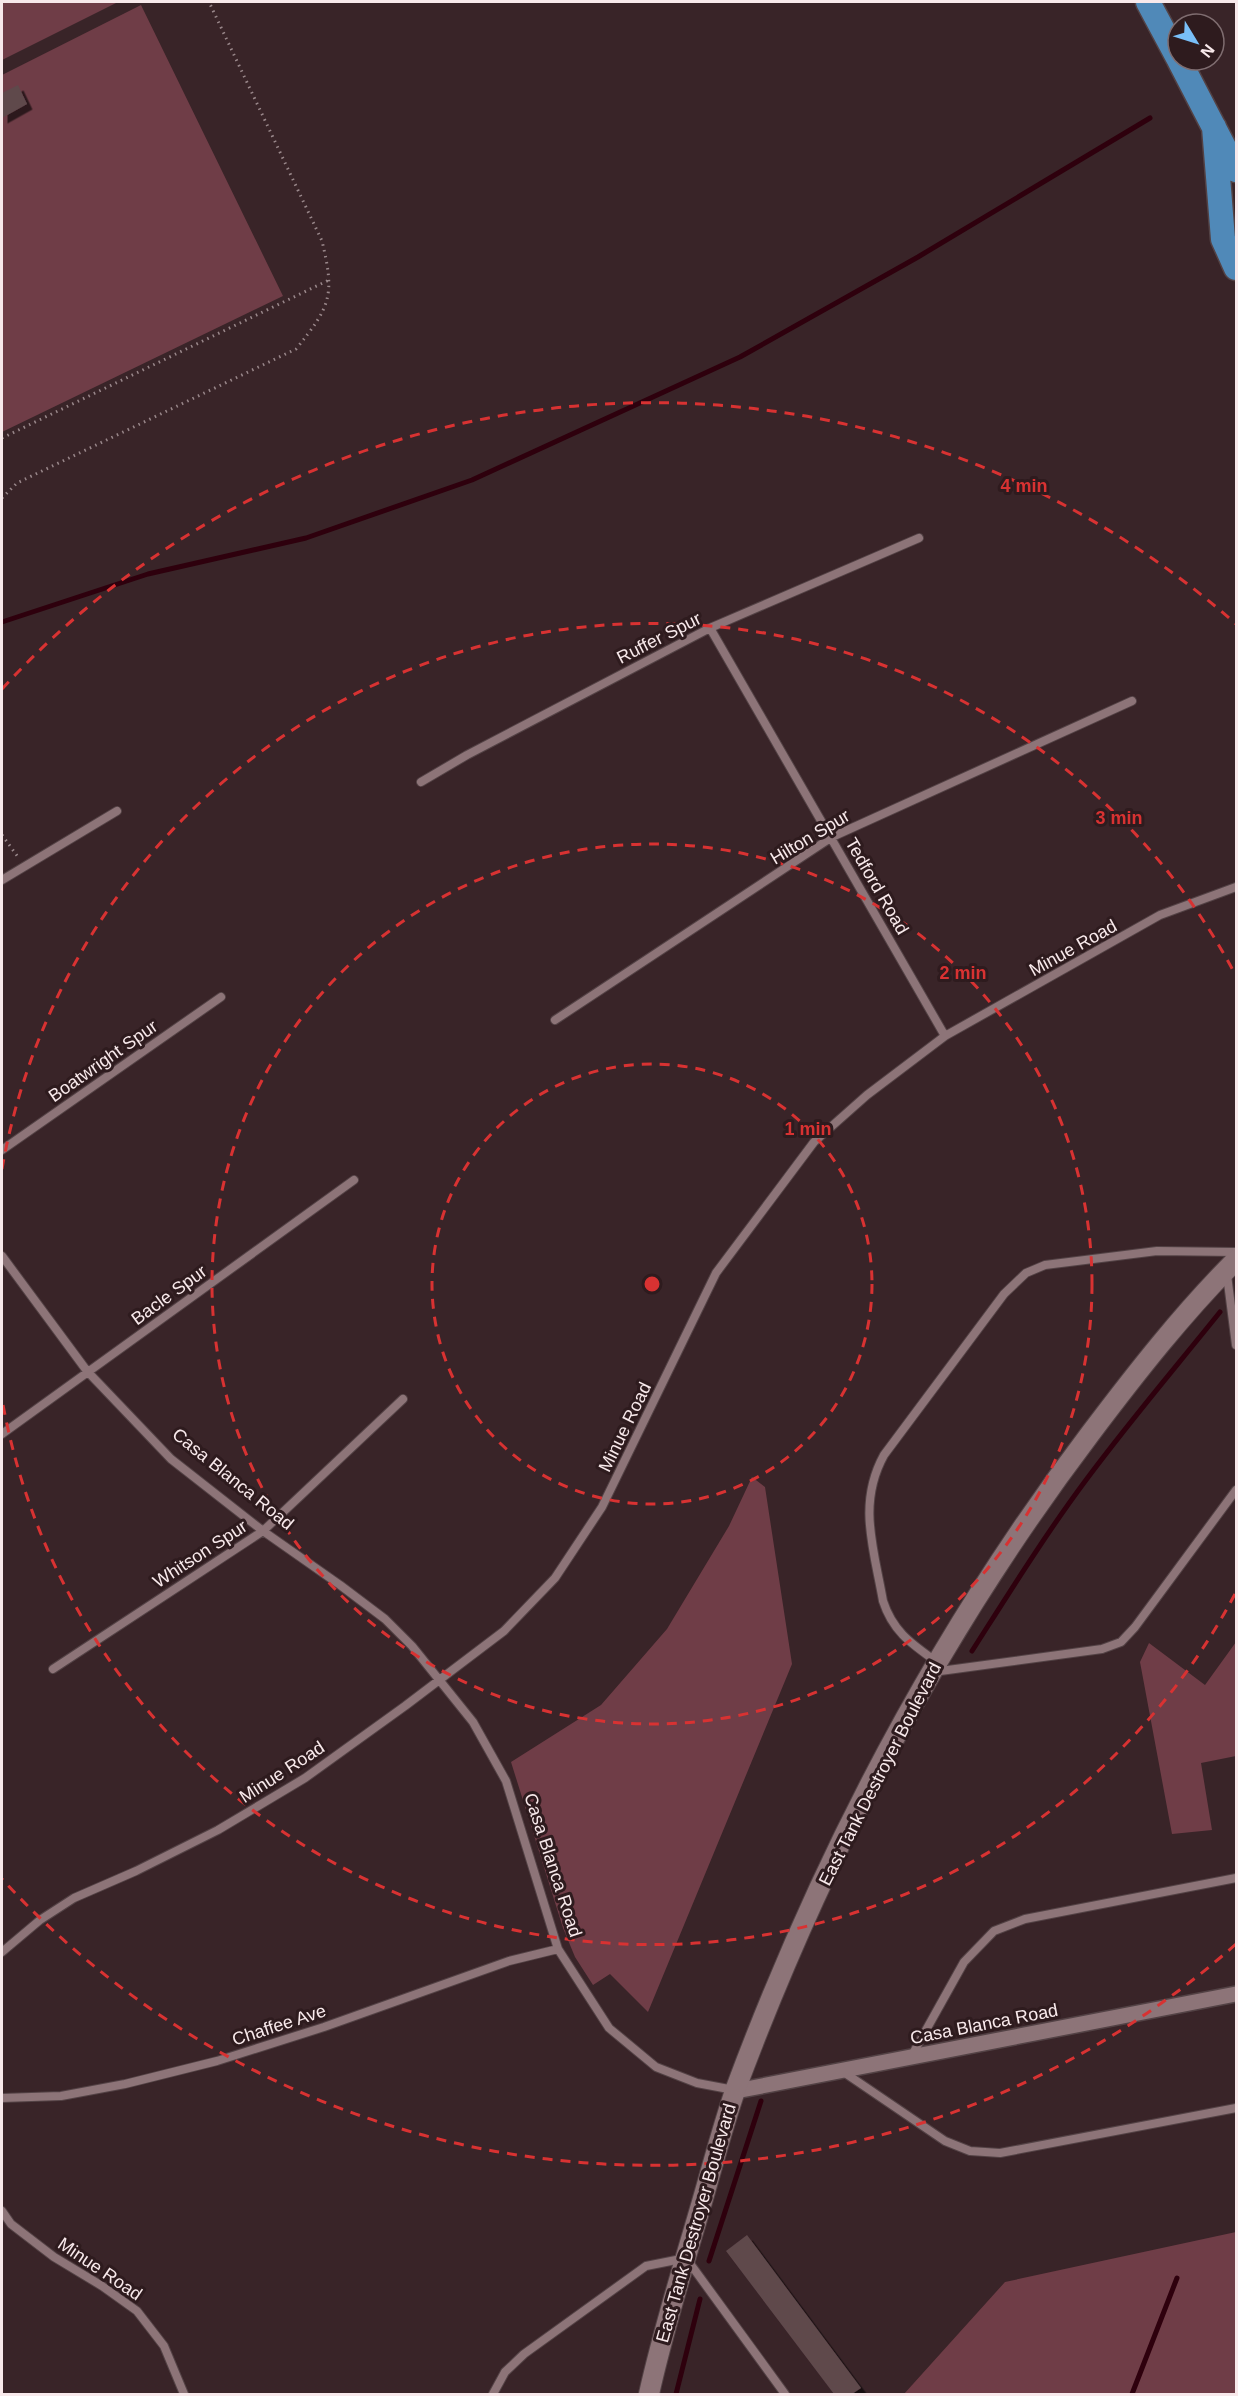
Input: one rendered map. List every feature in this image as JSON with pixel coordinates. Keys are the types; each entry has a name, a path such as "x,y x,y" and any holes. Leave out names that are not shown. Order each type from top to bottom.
{"main road":[{"path":"1148,2 1166,35"},
{"path":"1186,72 1236,170"},
{"path":"1215,127 1236,145"},
{"path":"1215,127 1236,151"},
{"path":"1215,127 1236,158"},
{"path":"1215,127 1236,191"},
{"path":"1215,127 1236,269"}],"street":[{"name":"East Tank Destroyer Boulevard","path":"649,2394 660,2345 736,2091 787,1964 843,1835 934,1667 981,1589 1044,1494 1145,1361 1231,1265"},
{"name":"Casa Blanca Road","path":"736,2091 1236,1994"}],"lane":[{"name":"Ruffer Spur","path":"421,782 467,755 711,628 919,538"},
{"name":"Tedford Road","path":"711,628 945,1036"},
{"name":"Hilton Spur","path":"555,1020 832,837 1132,702"},
{"path":"2,880 117,811"},
{"name":"Minue Road","path":"2,1952 40,1920 74,1898 136,1871 218,1830 304,1778 438,1682 504,1631 555,1578 602,1507 716,1273 814,1142 867,1095 945,1036 1093,955 1160,915 1236,886"},
{"name":"Boatwright Spur","path":"2,1150 221,997"},
{"name":"Bacle Spur","path":"2,1434 354,1180"},
{"path":"1236,1252 1157,1251 1046,1265 1026,1274 1004,1294 875,1470 869,1492 868,1516 887,1614 902,1637 934,1667 1102,1649 1121,1642 1135,1627 1236,1490"},
{"name":"Casa Blanca Road","path":"2,1256 87,1371 171,1459 263,1531 385,1619 412,1646 438,1682 473,1722 506,1781 558,1949 609,2028 656,2067 697,2083 736,2091"},
{"path":"1231,1265 1236,1345"},
{"name":"Whitson Spur","path":"53,1668 263,1531 403,1399"},
{"path":"910,2058 964,1962 994,1931 1025,1919 1236,1878"},
{"name":"Chaffee Ave","path":"2,2098 61,2096 125,2084 217,2061 324,2027 509,1961 558,1949"},
{"path":"842,2072 945,2140 970,2151 1000,2153 1236,2108"},
{"name":"Minue Road","path":"2,2211 11,2224 37,2244 137,2311 164,2346 184,2394"},
{"path":"493,2394 505,2372 524,2354 646,2266 686,2258 785,2394"}],"path":[{"path":"2,498 17,483 296,349 327,305 329,271 322,241 209,2"},
{"path":"2,438 329,280"},
{"path":"2,836 25,866"}],"shaded area":[{"path":"2,2 118,2 2,60"},
{"path":"141,5 283,296 2,432 2,75"},
{"path":"752,1477 765,1487 792,1664 648,2012 610,1974 593,1985 575,1957 563,1928 511,1762 601,1705 667,1629 729,1526"},
{"path":"1236,1642 1236,1756 1201,1763 1212,1830 1172,1834 1140,1662 1149,1643 1205,1685"},
{"path":"1236,2232 1236,2394 904,2394 1005,2282"}],"building":[{"path":"18,85 27,104 2,118 2,93"},
{"path":"747,2235 861,2388 852,2394 834,2394 726,2251"}],"waterway":[{"path":"2,622 148,574 306,538 472,480 740,357 918,257 1150,118"},
{"path":"972,1651 1086,1480 1220,1312"},
{"path":"709,2261 761,2101"},
{"path":"1132,2394 1177,2278"},
{"path":"676,2394 700,2299"}]}
